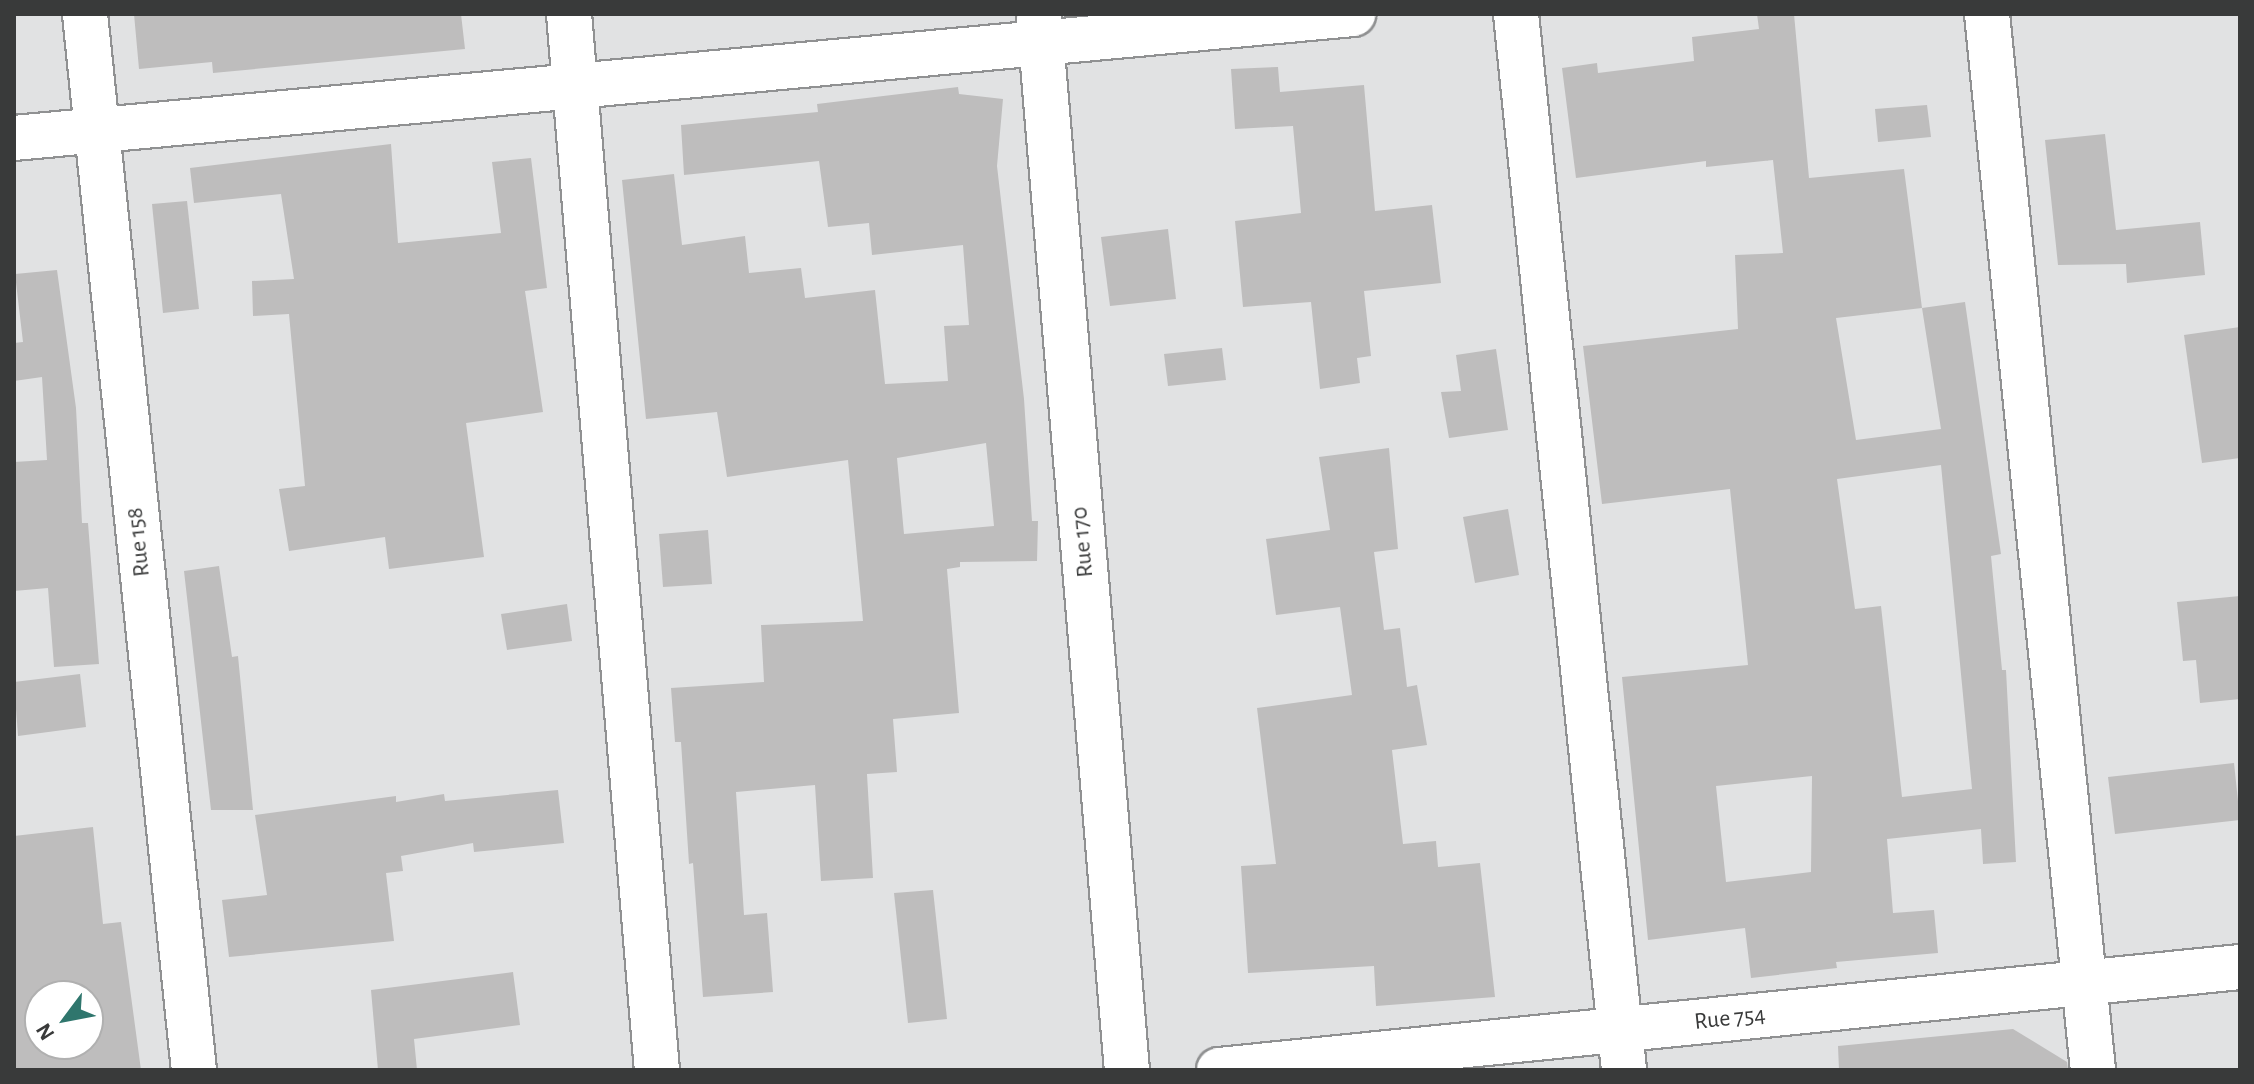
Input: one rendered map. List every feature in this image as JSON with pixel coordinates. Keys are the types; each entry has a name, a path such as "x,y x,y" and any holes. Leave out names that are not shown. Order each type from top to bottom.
{"street":[{"name":"Rue 158","path":"85,14 194,1070"},
{"path":"569,14 657,1070"},
{"path":"14,138 576,86 1040,28 1353,14"},
{"path":"1516,14 1622,1050"},
{"path":"1987,14 2093,1070"},
{"name":"Rue 170","path":"1040,28 1127,1070"},
{"name":"Rue 754","path":"1219,1070 1622,1050 2084,983 2240,967"}],"building":[{"path":"134,14 461,14 465,49 213,73 212,62 139,69"},
{"path":"1757,14 1794,14 1809,178 1904,169 1922,308 1965,302 2001,554 1991,556 2002,670 2006,670 2016,862 1983,864 1981,829 1887,839 1893,913 1934,910 1938,953 1836,962 1837,968 1751,978 1745,928 1648,940 1622,677 1748,665 1730,489 1602,504 1583,346 1738,329 1735,255 1783,253 1773,160 1706,167 1706,161 1576,178 1562,68 1597,63 1598,73 1694,61 1692,37 1759,29","holes":["1922,308 1941,429 1856,440 1836,318","1941,465 1972,789 1902,797 1881,606 1855,609 1837,479","1812,776 1811,872 1726,882 1716,786"]},
{"path":"1278,67 1280,92 1364,85 1375,211 1432,205 1441,283 1364,291 1371,356 1357,358 1360,383 1320,389 1311,302 1243,307 1235,221 1301,213 1293,126 1235,129 1231,69"},
{"path":"958,87 959,94 1003,99 997,166 1024,399 1032,521 1038,521 1037,561 960,562 960,567 947,569 959,713 893,719 897,772 867,774 873,878 821,881 815,785 736,792 744,915 767,913 773,992 703,997 693,863 689,864 681,742 675,742 671,688 764,682 761,625 863,621 848,460 727,477 717,412 646,419 622,180 674,174 682,245 745,236 749,273 801,268 805,298 875,290 885,384 948,381 944,326 969,325 963,245 872,255 869,223 828,227 819,161 684,175 681,125 818,112 817,104","holes":["986,443 994,526 904,534 897,458"]},
{"path":"1927,105 1931,137 1878,142 1875,109"},
{"path":"2105,134 2116,230 2200,222 2205,275 2127,283 2126,264 2058,265 2045,140"},
{"path":"391,144 398,243 501,233 492,162 531,158 547,288 525,291 543,412 466,423 484,557 389,569 385,537 289,551 279,489 305,486 289,314 253,316 252,281 294,279 281,194 194,203 190,168"},
{"path":"187,201 199,309 163,313 152,204"},
{"path":"1168,229 1176,299 1110,306 1101,237"},
{"path":"57,270 76,408 82,523 88,523 99,664 54,667 48,588 14,591 14,462 47,460 42,377 14,381 14,343 23,342 15,274"},
{"path":"2240,327 2240,458 2202,463 2184,335"},
{"path":"1222,348 1226,380 1168,386 1164,354"},
{"path":"1496,349 1508,430 1449,438 1441,392 1461,391 1456,355"},
{"path":"1389,448 1398,549 1374,552 1384,630 1400,628 1407,687 1417,685 1427,745 1392,750 1403,844 1436,841 1438,867 1480,863 1495,997 1376,1006 1374,966 1248,973 1241,866 1276,864 1257,708 1352,695 1340,607 1276,615 1266,539 1330,530 1319,457"},
{"path":"1508,509 1519,575 1475,583 1463,517"},
{"path":"708,530 712,584 663,587 659,534"},
{"path":"219,566 232,657 238,656 253,810 211,810 184,571"},
{"path":"2240,596 2240,699 2200,703 2196,660 2183,661 2177,602"},
{"path":"567,604 572,641 507,650 501,614"},
{"path":"80,674 86,727 18,736 14,682"},
{"path":"2234,763 2240,820 2115,834 2108,777"},
{"path":"558,790 564,843 474,852 473,843 401,856 403,871 386,873 394,941 229,957 222,900 267,895 255,815 396,796 396,802 444,794 445,801"},
{"path":"93,827 103,924 121,922 141,1070 14,1070 14,836"},
{"path":"933,890 947,1019 908,1023 894,893"},
{"path":"513,972 520,1025 414,1039 417,1070 378,1070 371,990"},
{"path":"2013,1029 2067,1062 2068,1070 1839,1070 1838,1046"}]}
